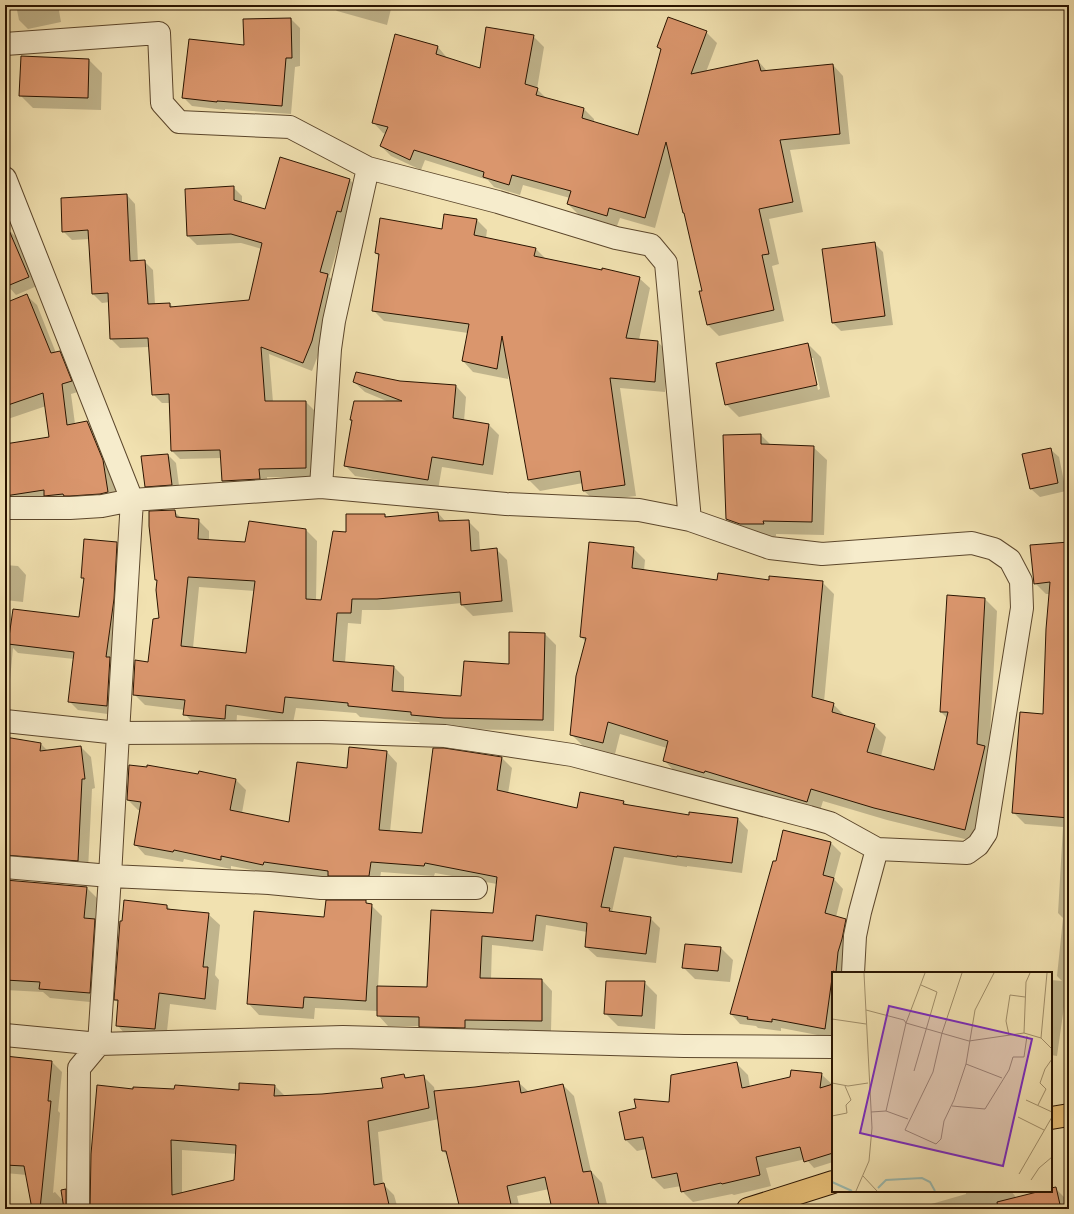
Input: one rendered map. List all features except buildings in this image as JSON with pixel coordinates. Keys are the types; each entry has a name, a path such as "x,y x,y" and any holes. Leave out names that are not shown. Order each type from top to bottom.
{"main road":[{"path":"1052,1118 1069,1115"},
{"path":"748,1209 832,1182"}],"street":[{"path":"5,44 158,33 162,103 179,122 290,127 368,168 498,202 616,238 651,245 666,264 690,520"},
{"path":"321,487 330,349 334,321 368,168"},
{"path":"7,187 132,500 99,1044 79,1068 78,1209"},
{"path":"5,508 70,508 102,506 132,500 321,487 506,504 639,510 690,520 770,548 822,554 972,543 994,549 1010,560 1021,582 1022,608 986,833 978,845 967,853 877,850 830,823 823,821 572,755 444,736 322,732 118,733 5,721"},
{"path":"853,972 856,930 877,850"},
{"path":"5,867 110,876 269,883 321,888 476,888"},
{"path":"5,1035 99,1044 343,1037 684,1046 832,1047"}]}
